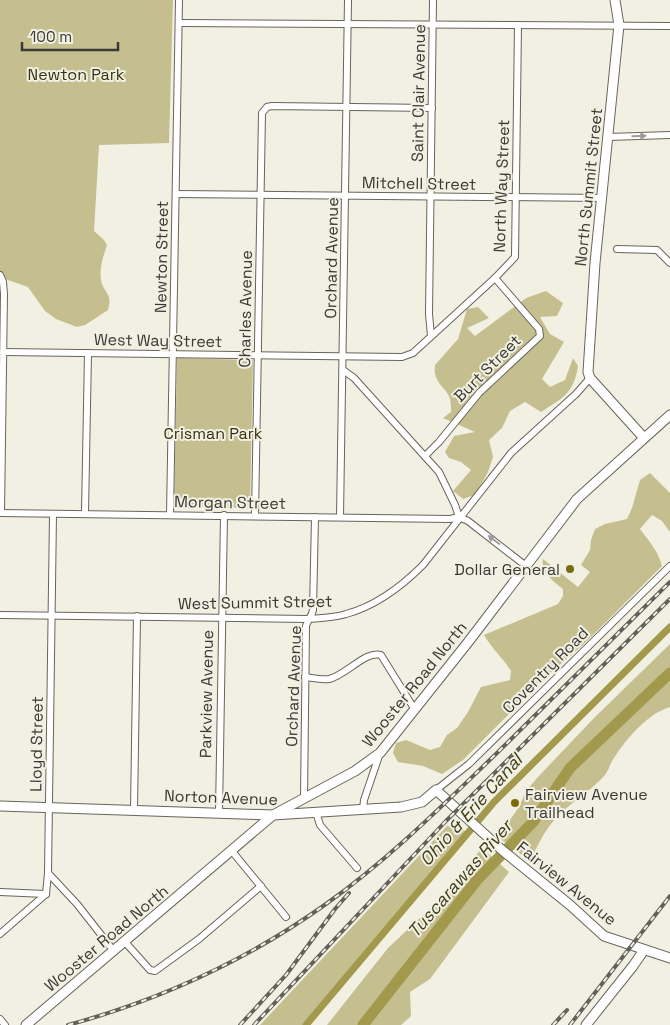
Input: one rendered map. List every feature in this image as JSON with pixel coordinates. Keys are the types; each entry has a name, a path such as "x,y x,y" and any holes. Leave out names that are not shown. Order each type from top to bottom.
{"main road":[{"name":"North Summit Street","path":"590,378 588,365 591,310 619,24 615,0"},
{"path":"590,378 644,438"},
{"name":"Wooster Road North","path":"26,1025 273,815 355,771 380,754 577,498 670,415"},
{"name":"Norton Avenue","path":"0,806 273,815 413,805 422,802 436,790"},
{"name":"Fairview Avenue","path":"436,790 462,816 563,899 604,936 670,958"},
{"path":"586,1025 644,950"}],"street":[{"name":"Newton Street","path":"170,515 179,0"},
{"name":"Orchard Avenue","path":"340,517 348,0"},
{"name":"Saint Clair Avenue","path":"432,336 429,320 433,0"},
{"path":"180,23 348,25 619,24 670,26"},
{"name":"North Way Street","path":"343,356 409,356 495,278 515,257 518,25"},
{"name":"Charles Avenue","path":"255,516 262,113 270,106 347,108"},
{"path":"347,108 432,108"},
{"path":"608,137 670,135"},
{"name":"Mitchell Street","path":"176,194 602,198"},
{"path":"617,249 657,250 670,263"},
{"path":"0,275 4,290 0,513"},
{"name":"Burt Street","path":"425,456 439,442 479,392 540,336 539,329 495,278"},
{"name":"West Way Street","path":"3,352 343,356"},
{"path":"85,514 88,353"},
{"path":"343,370 354,378 439,472 455,505 459,518 468,521 526,566"},
{"name":"West Summit Street","path":"0,615 308,619 346,614 363,608 408,580 423,565 518,445 576,394 590,378"},
{"name":"Morgan Street","path":"0,513 459,518"},
{"name":"Lloyd Street","path":"46,894 48,874 53,514"},
{"name":"Parkview Avenue","path":"218,812 224,515"},
{"name":"Orchard Avenue","path":"304,799 305,677 308,619 313,614 315,517"},
{"name":"Coventry Road","path":"436,790 469,764 670,566"},
{"path":"134,809 137,616"},
{"path":"305,677 330,679 369,656 379,654 415,710"},
{"path":"363,810 364,800 380,754"},
{"path":"316,812 320,826 357,868"},
{"path":"231,850 286,917"},
{"path":"48,874 77,904 113,950"},
{"path":"125,942 150,970 155,971 199,939 261,886"},
{"path":"0,892 46,894"},
{"path":"0,934 46,894"},
{"path":"0,1019 5,1025"}],"green space":[{"name":"Newton Park","path":"0,0 173,0 169,143 99,145 94,231 107,245 101,274 102,284 109,298 109,305 108,310 85,325 77,327 56,319 45,311 28,287 2,278 4,290 0,290"},
{"path":"546,291 563,303 557,316 540,317 550,334 564,342 542,379 550,387 565,380 573,358 578,366 574,383 566,394 541,412 525,402 510,411 502,428 489,440 493,457 488,472 475,495 463,499 453,491 471,470 461,462 449,458 445,452 454,436 475,432 443,418 451,412 451,405 449,395 436,377 435,365 458,339 467,309 478,307 489,318 467,328 475,336 526,298"},
{"name":"Crisman Park","path":"177,358 253,360 250,508 174,506"},
{"path":"650,473 670,493 670,532 662,521 652,515 640,529 656,551 662,566 584,644 527,693 463,760 442,774 423,766 398,762 393,753 396,743 406,740 430,750 440,747 447,735 457,728 468,712 481,687 510,680 511,671 484,635 558,604 563,596 563,589 546,572 543,559 578,587 590,572 581,565 590,550 595,529 605,524 627,519 640,480"},
{"path":"670,644 670,707 653,715 631,735 605,775 552,823 541,838 530,861 498,837 519,807 526,791 538,777 594,718"},
{"path":"447,826 463,828 467,835 306,1025 260,1025"},
{"path":"482,848 509,872 430,979 410,992 411,1016 401,1025 327,1025 388,948 436,903"}],"waterway":[{"name":"Ohio & Erie Canal","path":"306,1025 494,802 670,627"},
{"name":"Tuscarawas River","path":"363,1025 477,880 534,821 570,768 670,673"}],"railway":[{"path":"68,1025 136,1003 203,976 266,943 326,904 393,851 435,812 670,582"},
{"path":"254,1025 445,822 670,599"},
{"path":"240,1025 286,975 349,893"},
{"path":"570,1025 670,896"},
{"path":"553,1025 567,1010"}],"place":[{"name":"Dollar General","path":"570,569"},
{"name":"Fairview Avenue Trailhead","path":"515,803"}]}
